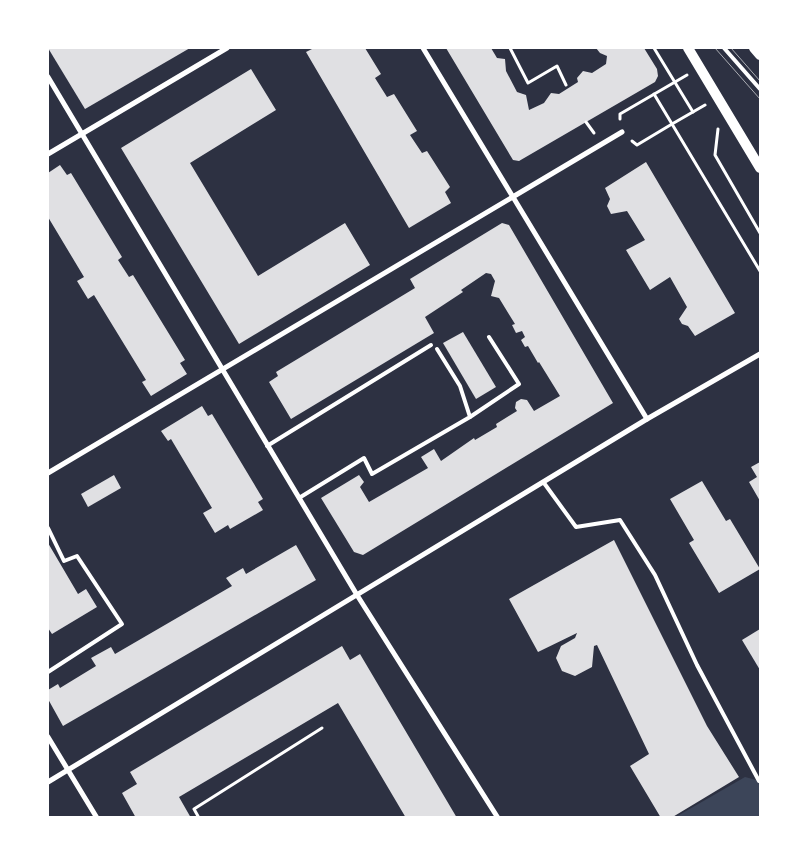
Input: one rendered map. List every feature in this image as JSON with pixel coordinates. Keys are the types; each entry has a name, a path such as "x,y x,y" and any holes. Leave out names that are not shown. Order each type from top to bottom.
{"main road":[{"path":"688,48 760,168"},
{"path":"754,48 760,55"}],"street":[{"path":"48,154 227,48"},
{"path":"423,48 647,420"},
{"path":"48,77 298,498 498,818"},
{"path":"48,474 221,369 622,132"},
{"path":"48,782 647,420 760,354"},
{"path":"48,737 97,818"}],"lane":[{"path":"724,48 760,89"},
{"path":"298,498 364,458 372,474 470,417 518,384 489,337"},
{"path":"267,446 431,345"},
{"path":"438,349 460,386 470,417"},
{"path":"544,483 576,527 620,520 655,575 698,665 759,781"},
{"path":"48,528 64,561 77,556 122,624 48,672"}],"path":[{"path":"510,48 528,82 557,66 566,85"},
{"path":"654,48 693,112"},
{"path":"690,73 620,114 622,132 637,145 708,103 704,96"},
{"path":"654,94 760,271"},
{"path":"718,124 715,155 760,233"},
{"path":"199,818 194,809 322,728"}],"shaded area":[{"path":"745,777 760,781 760,817 674,818"}],"building":[{"path":"48,48 190,48 85,109"},
{"path":"314,48 365,48 381,74 375,78 387,97 394,94 417,131 410,135 422,153 427,151 450,187 445,192 451,203 409,228 306,52"},
{"path":"446,48 491,48 497,58 505,59 506,71 517,92 526,95 529,110 544,103 551,93 559,94 578,82 577,78 583,71 592,73 606,64 607,56 600,53 596,48 644,48 657,69 658,76 655,82 519,161 513,160"},
{"path":"251,69 276,110 190,163 258,276 345,223 370,265 239,344 121,148"},
{"path":"646,162 735,313 695,336 688,326 682,324 679,319 687,307 670,277 650,290 626,250 645,240 627,211 611,214 607,206 610,199 605,188"},
{"path":"60,165 67,175 71,173 122,257 118,260 129,277 133,275 185,360 180,363 187,374 151,396 142,382 146,380 94,295 88,299 77,281 84,277 48,217 48,173"},
{"path":"502,223 509,225 613,403 363,555 354,552 321,498 359,475 364,482 360,487 369,502 428,468 421,457 434,449 441,461 474,438 475,440 497,427 496,424 517,411 515,408 516,402 521,399 527,400 534,411 560,396 528,346 525,347 521,340 525,337 522,331 516,333 512,325 515,324 499,298 491,296 495,281 491,274 486,273 461,290 463,292 425,317 434,333 291,419 269,382 278,376 276,372 415,288 410,279"},
{"path":"463,332 496,387 476,399 443,343"},
{"path":"202,406 208,416 212,414 263,499 258,502 263,510 230,529 228,525 215,533 203,513 212,508 171,439 168,441 161,431"},
{"path":"760,462 760,501 749,482 757,477 751,467"},
{"path":"114,475 121,488 88,507 81,494"},
{"path":"702,481 726,521 730,519 760,569 719,593 689,543 694,540 670,499"},
{"path":"614,540 707,726 739,777 671,818 661,818 630,766 649,754 597,645 594,646 592,667 575,676 562,671 556,658 561,646 575,638 577,633 538,652 509,599"},
{"path":"48,543 78,594 86,589 97,607 52,634 48,628"},
{"path":"296,545 316,580 63,726 48,699 48,690 58,684 60,688 96,666 91,658 111,647 115,654 232,586 226,578 243,568 246,574"},
{"path":"760,629 760,670 742,640"},
{"path":"342,646 350,660 360,654 457,818 406,818 338,703 179,797 191,818 136,818 122,793 137,784 130,772"}],"tram line":[{"path":"715,48 760,99"},
{"path":"731,48 760,81"}]}
